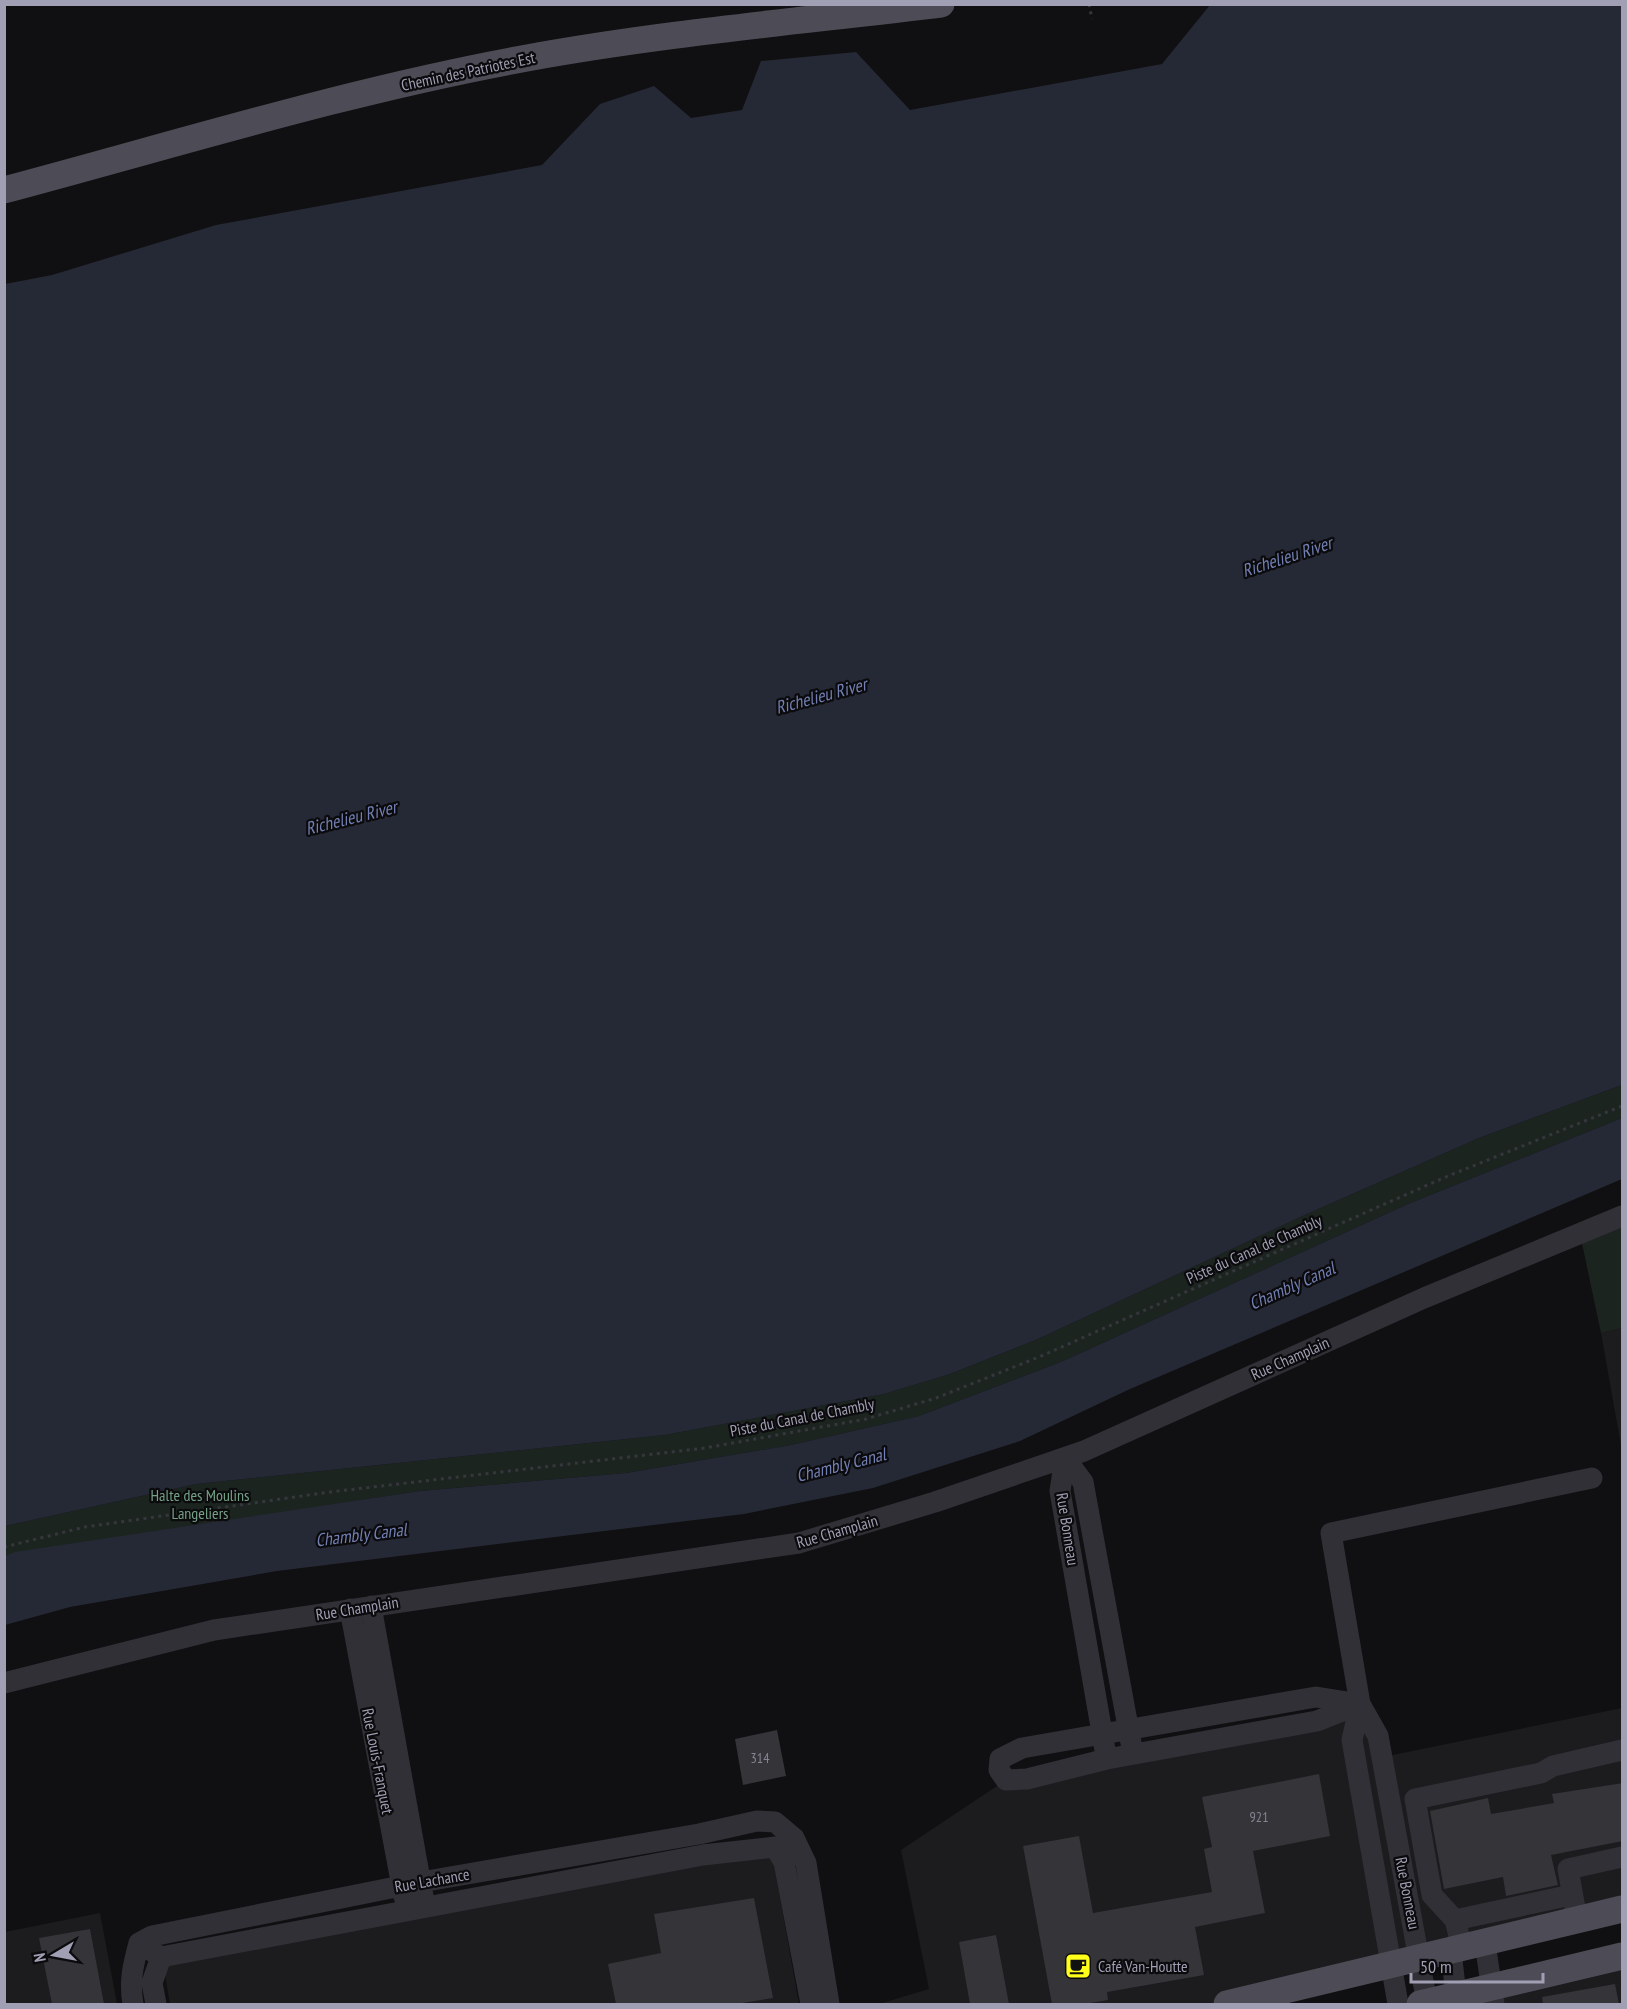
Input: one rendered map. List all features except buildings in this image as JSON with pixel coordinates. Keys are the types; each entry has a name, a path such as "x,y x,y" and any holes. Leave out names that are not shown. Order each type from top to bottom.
{"main road":[{"name":"Chemin des Patriotes Est","path":"4,190 388,89 506,62 695,32 941,4"},
{"path":"1227,2004 1466,1947 1575,1907 1623,1909"},
{"path":"1424,2004 1493,1996 1623,1956"}],"street":[{"name":"Rue Champlain","path":"4,1683 214,1630 799,1543 935,1503 1065,1458 1424,1298 1623,1216"},
{"name":"Rue Bonneau","path":"1065,1458 1083,1482 1133,1755"},
{"name":"Rue Bonneau","path":"1065,1458 1060,1491 1107,1759"},
{"name":"Rue Bonneau","path":"1424,2004 1420,1958 1393,1811 1378,1736 1360,1704 1331,1533 1592,1478"},
{"name":"Rue Louis-Franquet","path":"371,1606 411,1884"},
{"name":"Rue Louis-Franquet","path":"350,1609 416,1910"},
{"path":"1316,1697 1360,1704 1317,1721 1107,1759 1027,1779 1006,1780 999,1770 1000,1760 1022,1748 1103,1736 1129,1729 1316,1697"},
{"name":"Rue Bonneau","path":"1360,1704 1352,1740 1398,2004"},
{"path":"1227,1713 1232,1737"},
{"path":"1367,1825 1415,1799 1542,1773 1553,1766 1623,1750"},
{"path":"1415,1799 1432,1895 1455,1920 1466,1947 1493,1996"},
{"name":"Rue Lachance","path":"139,1942 152,1936 411,1884 699,1834 757,1821 775,1822"},
{"path":"775,1822 775,1847 784,1862 811,2004"},
{"path":"775,1822 794,1838 806,1863 829,2004"},
{"path":"699,1834 703,1855"},
{"name":"Rue Lachance","path":"161,1957 703,1855 775,1847"},
{"path":"1455,1920 1575,1907 1568,1869 1623,1857"},
{"path":"562,1858 567,1882"},
{"path":"303,1906 307,1930"},
{"path":"131,1995 139,1942 161,1957 152,1983 156,2004"},
{"path":"1456,2000 1466,1947"},
{"path":"131,1995 152,1983"}],"path":[{"path":"1089,4 1092,19"},
{"name":"Piste du Canal de Chambly","path":"4,1546 85,1527 330,1492 705,1448 867,1419 936,1398 1039,1357 1448,1176 1623,1106"}],"shaded area":[{"path":"1622,1328 1622,1451 1601,1333"},
{"path":"1360,1704 1383,1757 1622,1708 1622,1909 1226,2004 879,2004 929,1989 901,1850 1006,1780"},
{"path":"772,1852 799,2004 170,2004 165,1974 168,1957"},
{"path":"100,1913 117,2004 5,2004 5,1932"},
{"path":"1622,1956 1622,2004 1494,2004 1491,1988"}],"green space":[{"name":"Halte des Moulins Langeliers","path":"1622,1085 1622,1118 1408,1204 1063,1361 919,1416 791,1445 626,1473 420,1491 5,1556 5,1526 196,1484 665,1435 884,1394 950,1374 1038,1339 1307,1214 1479,1138"},
{"path":"1622,1216 1622,1328 1601,1333 1580,1234"}],"water":[{"name":"Richelieu River","path":"1210,5 1622,5 1622,1085 1479,1138 1307,1214 1038,1339 950,1374 884,1394 665,1435 196,1484 5,1526 5,284 52,275 216,225 542,165 600,104 654,86 691,118 742,110 761,61 856,52 910,110 1162,64"},
{"name":"Chambly Canal","path":"1622,1118 1622,1179 1130,1389 1020,1441 873,1488 744,1514 277,1571 70,1607 5,1625 5,1556 15,1552 420,1491 626,1473 791,1445 919,1416 1063,1361 1408,1204"}],"place":[{"name":"Café Van-Houtte","path":"1078,1966"}]}
